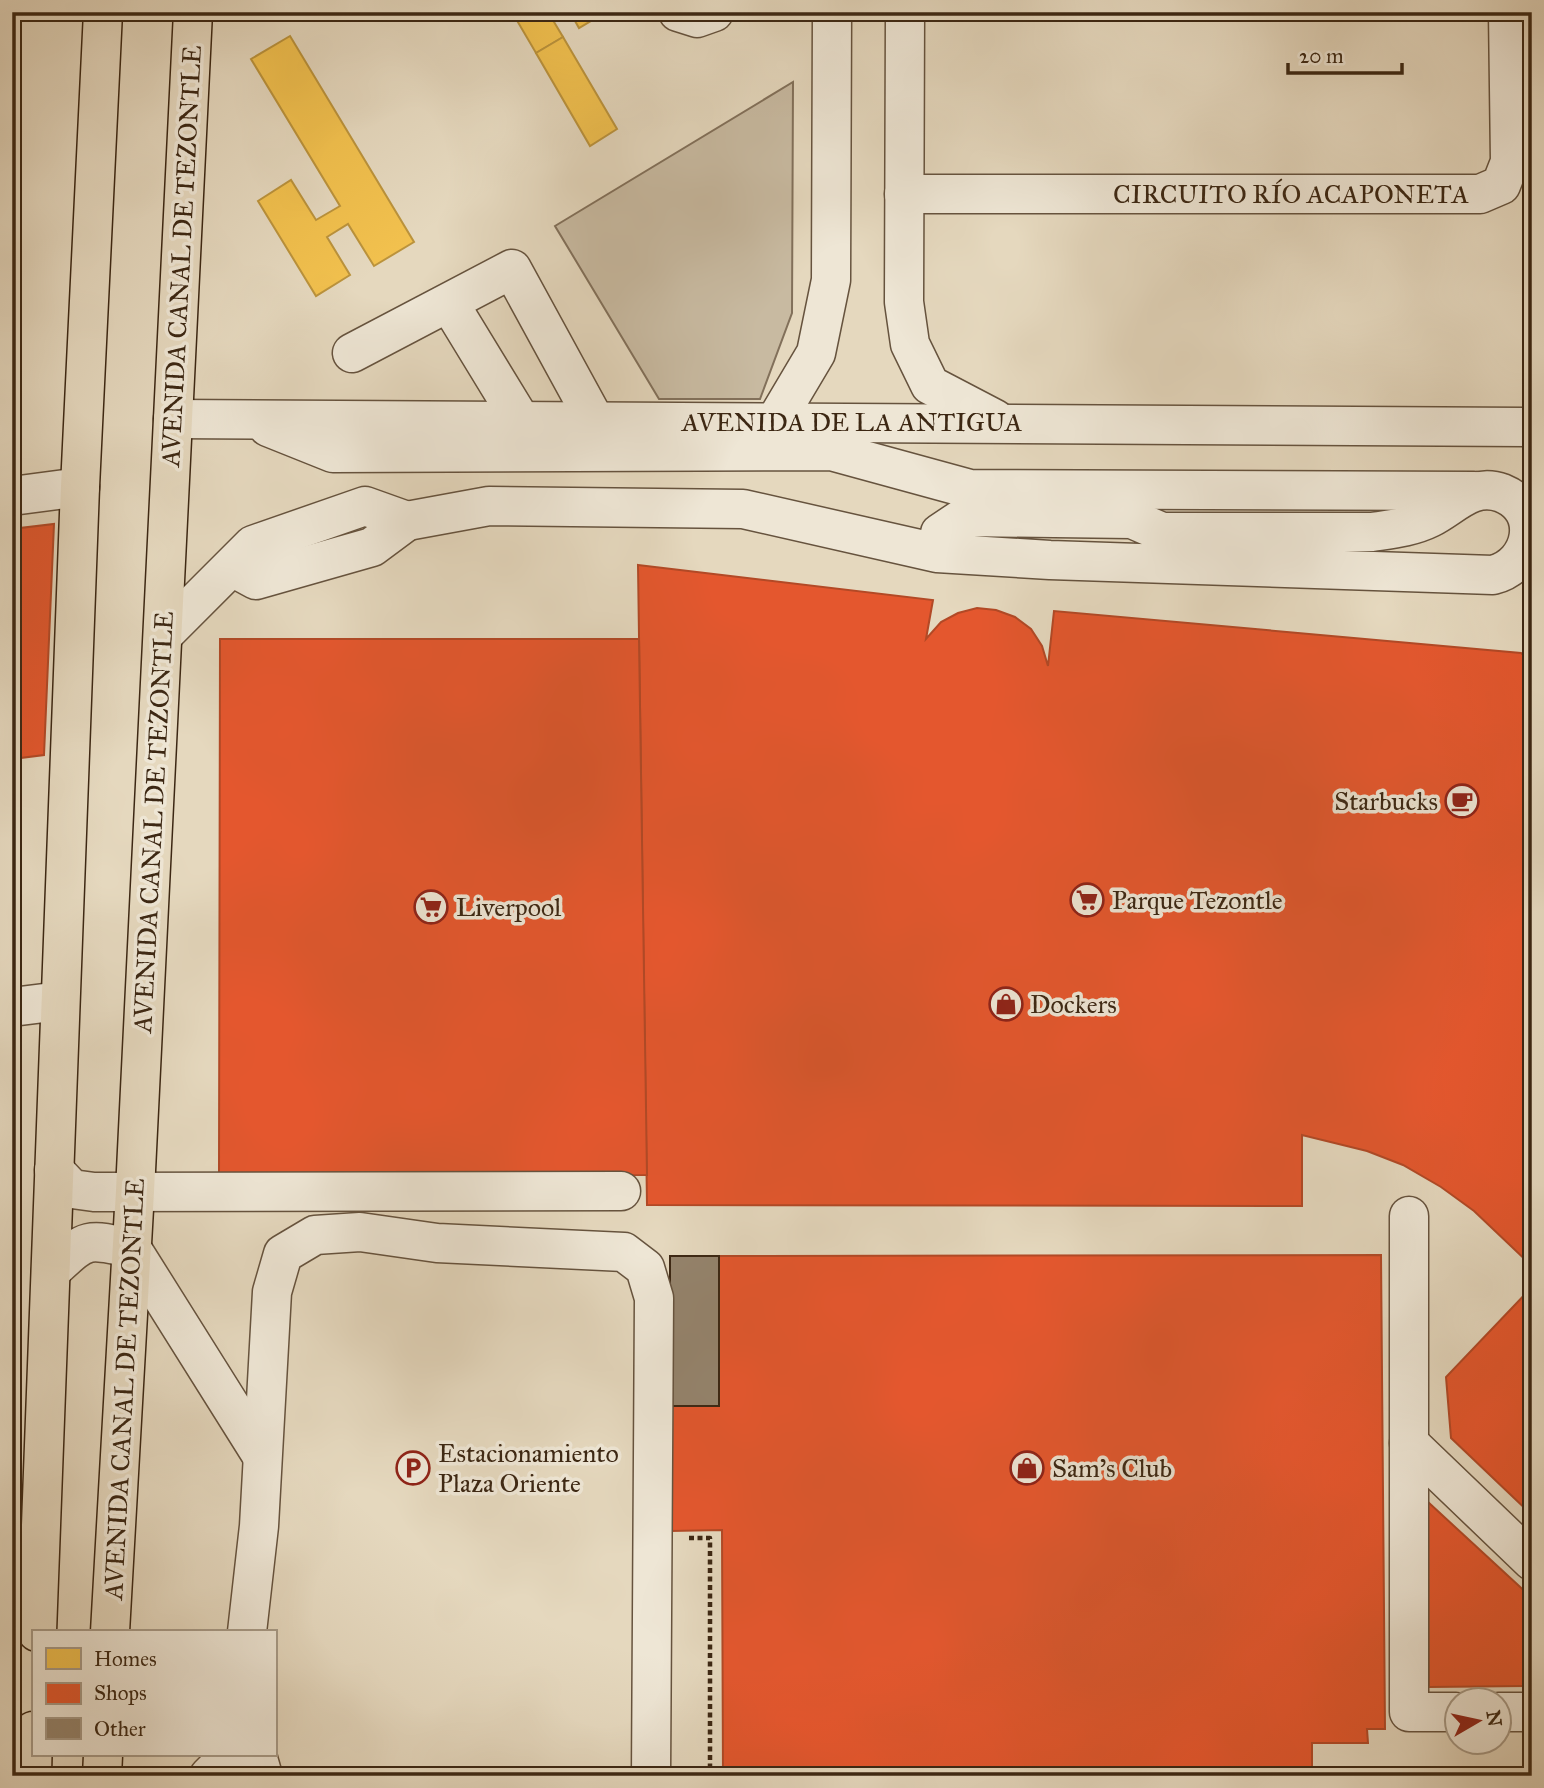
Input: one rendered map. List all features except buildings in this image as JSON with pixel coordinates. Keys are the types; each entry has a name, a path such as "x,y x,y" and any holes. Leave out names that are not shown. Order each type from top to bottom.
{"main road":[{"path":"37,1630 80,487 103,12"},
{"name":"AVENIDA CANAL DE TEZONTLE","path":"110,1630 135,1191 193,12"},
{"path":"32,1756 32,1776"},
{"path":"102,1776 103,1756"}],"street":[{"path":"678,12 697,18 714,12"},
{"path":"775,422 816,353 831,280 832,12"},
{"path":"905,12 904,302 910,344 930,385 1000,422"},
{"name":"CIRCUITO RÍO ACAPONETA","path":"904,194 1480,194 1501,185 1510,162 1508,12"},
{"path":"352,353 512,269 596,421"},
{"path":"449,303 521,421"},
{"name":"AVENIDA DE LA ANTIGUA","path":"173,419 1532,426"},
{"path":"249,419 333,453 831,451 944,494 1132,519 1162,532 1372,532 1405,527 1430,518 1474,491"},
{"path":"12,496 80,487"},
{"path":"232,566 407,521 489,506 743,509 937,553 1050,560 1493,575 1510,568 1525,552 1530,534 1530,519 1510,496 1489,490 944,494"},
{"path":"937,553 944,494"},
{"path":"163,635 253,545 365,506 407,521"},
{"path":"12,1007 60,1001"},
{"path":"54,1170 72,1189 621,1191"},
{"path":"1409,1216 1409,1713 1442,1712"},
{"path":"247,1630 259,1526 272,1292 283,1254 315,1235 360,1232 438,1243 624,1252 645,1268 654,1298 651,1776"},
{"path":"51,1271 83,1242 100,1241 132,1249 262,1455"},
{"path":"1409,1443 1532,1561"},
{"path":"1512,1712 1532,1712"},
{"path":"209,1776 229,1756"},
{"path":"257,1756 263,1776"}],"path":[{"path":"653,1538 710,1538 710,1776"}],"shaded area":[{"path":"793,82 792,313 760,399 659,399 555,226"}],"place":[{"name":"Starbucks","path":"1462,801"},
{"name":"Parque Tezontle","path":"1087,900"},
{"name":"Liverpool","path":"431,907"},
{"name":"Dockers","path":"1006,1004"},
{"name":"Estacionamiento Plaza Oriente","path":"413,1468"},
{"name":"Sam's Club","path":"1027,1468"}]}
